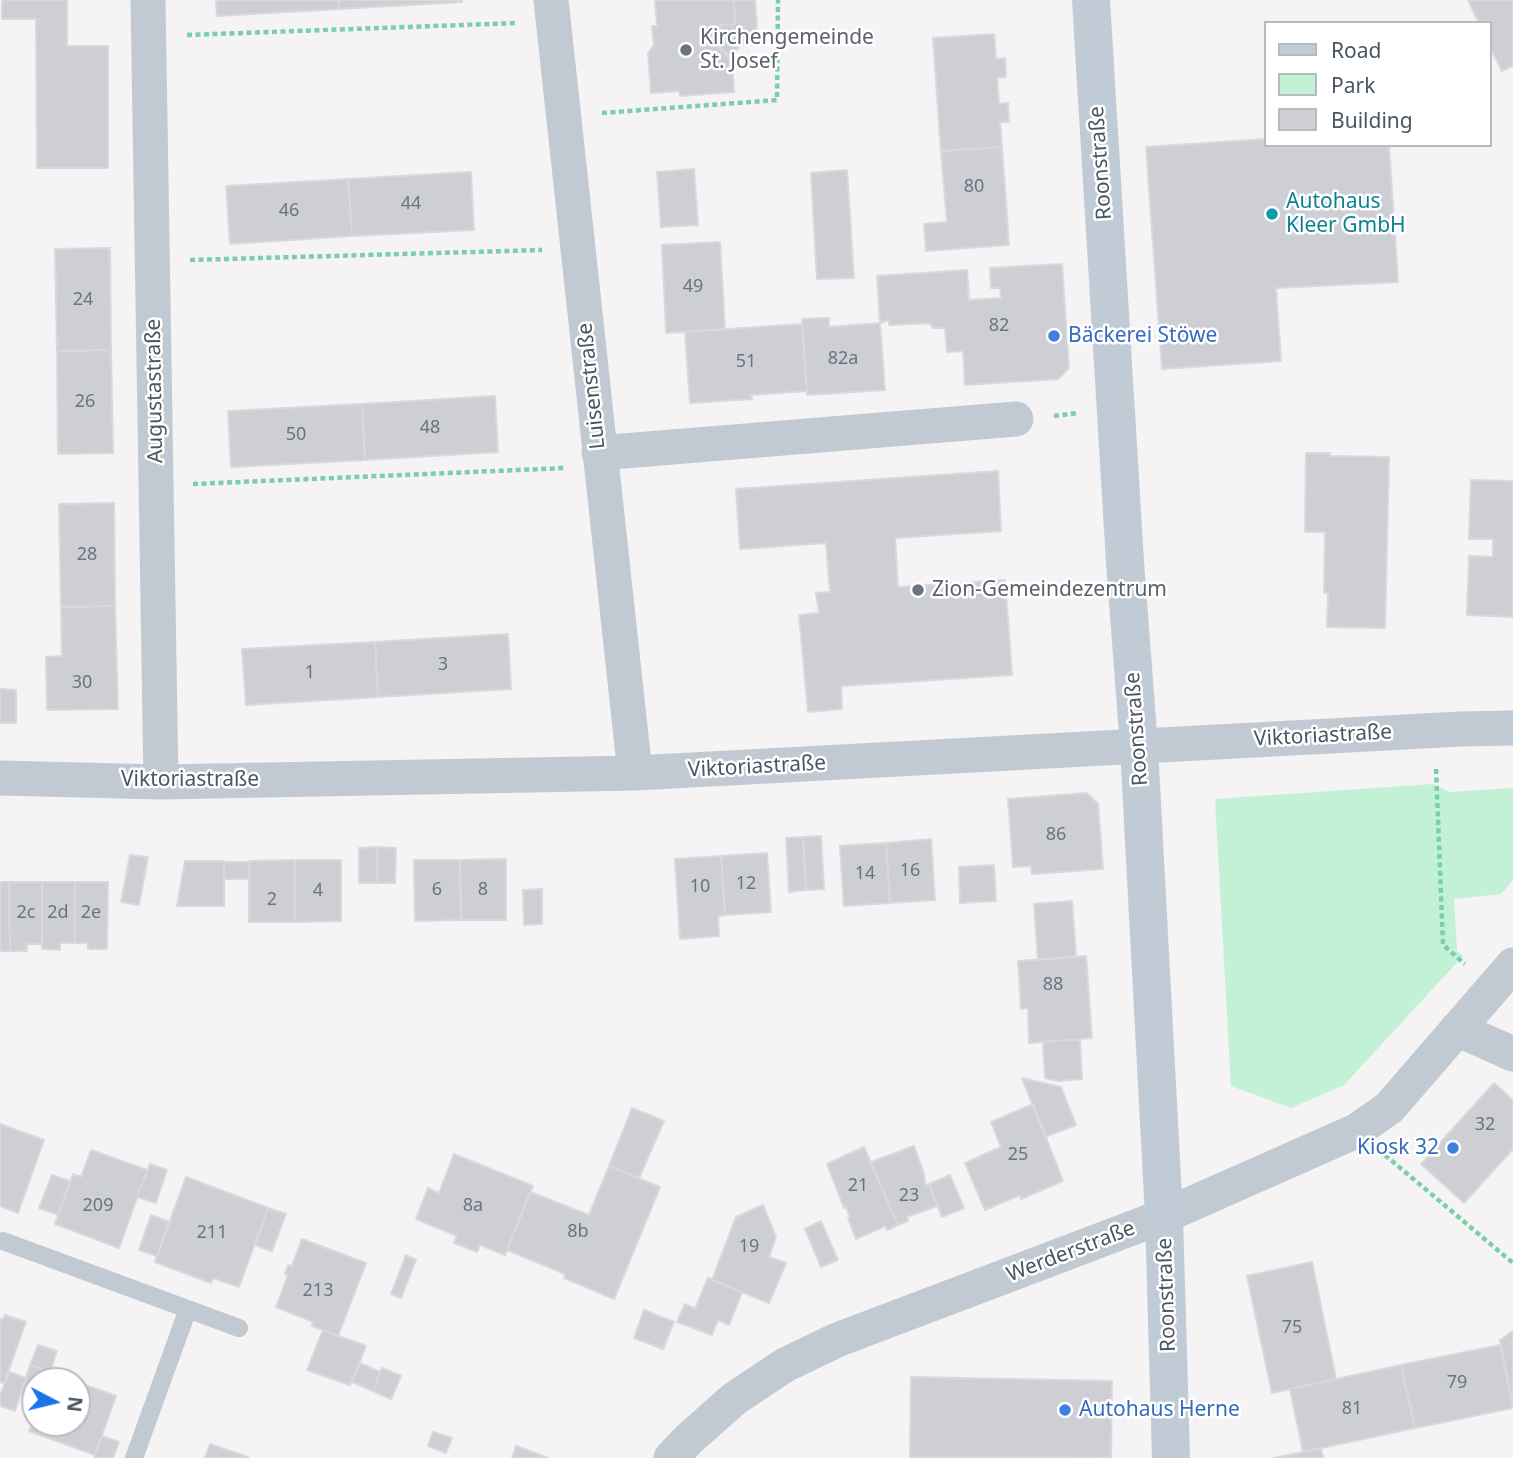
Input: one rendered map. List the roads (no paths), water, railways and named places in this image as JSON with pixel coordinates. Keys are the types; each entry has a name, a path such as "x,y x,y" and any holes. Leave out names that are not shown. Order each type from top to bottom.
{"street":[{"name":"Augustastraße","path":"149,0 161,782"},
{"name":"Roonstraße","path":"1091,0 1139,747 1164,1216 1171,1458"},
{"name":"Luisenstraße","path":"552,11 635,773"},
{"path":"600,460 1016,419"},
{"name":"Viktoriastraße","path":"0,778 161,782 635,773 1513,728"},
{"name":"Werderstraße","path":"671,1458 734,1399 785,1365 837,1340 1164,1216 1356,1131 1389,1108 1503,977"},
{"path":"1457,1030 1513,1054"}],"lane":[{"path":"3,1241 239,1328"},
{"path":"134,1458 188,1309"}],"place":[{"name":"Kirchengemeinde St. Josef","path":"686,50"},
{"name":"Autohaus Kleer GmbH","path":"1272,214"},
{"name":"Bäckerei Stöwe","path":"1054,336"},
{"name":"Zion-Gemeindezentrum","path":"918,590"},
{"name":"Kiosk 32","path":"1453,1148"},
{"name":"Autohaus Herne","path":"1065,1410"}]}
